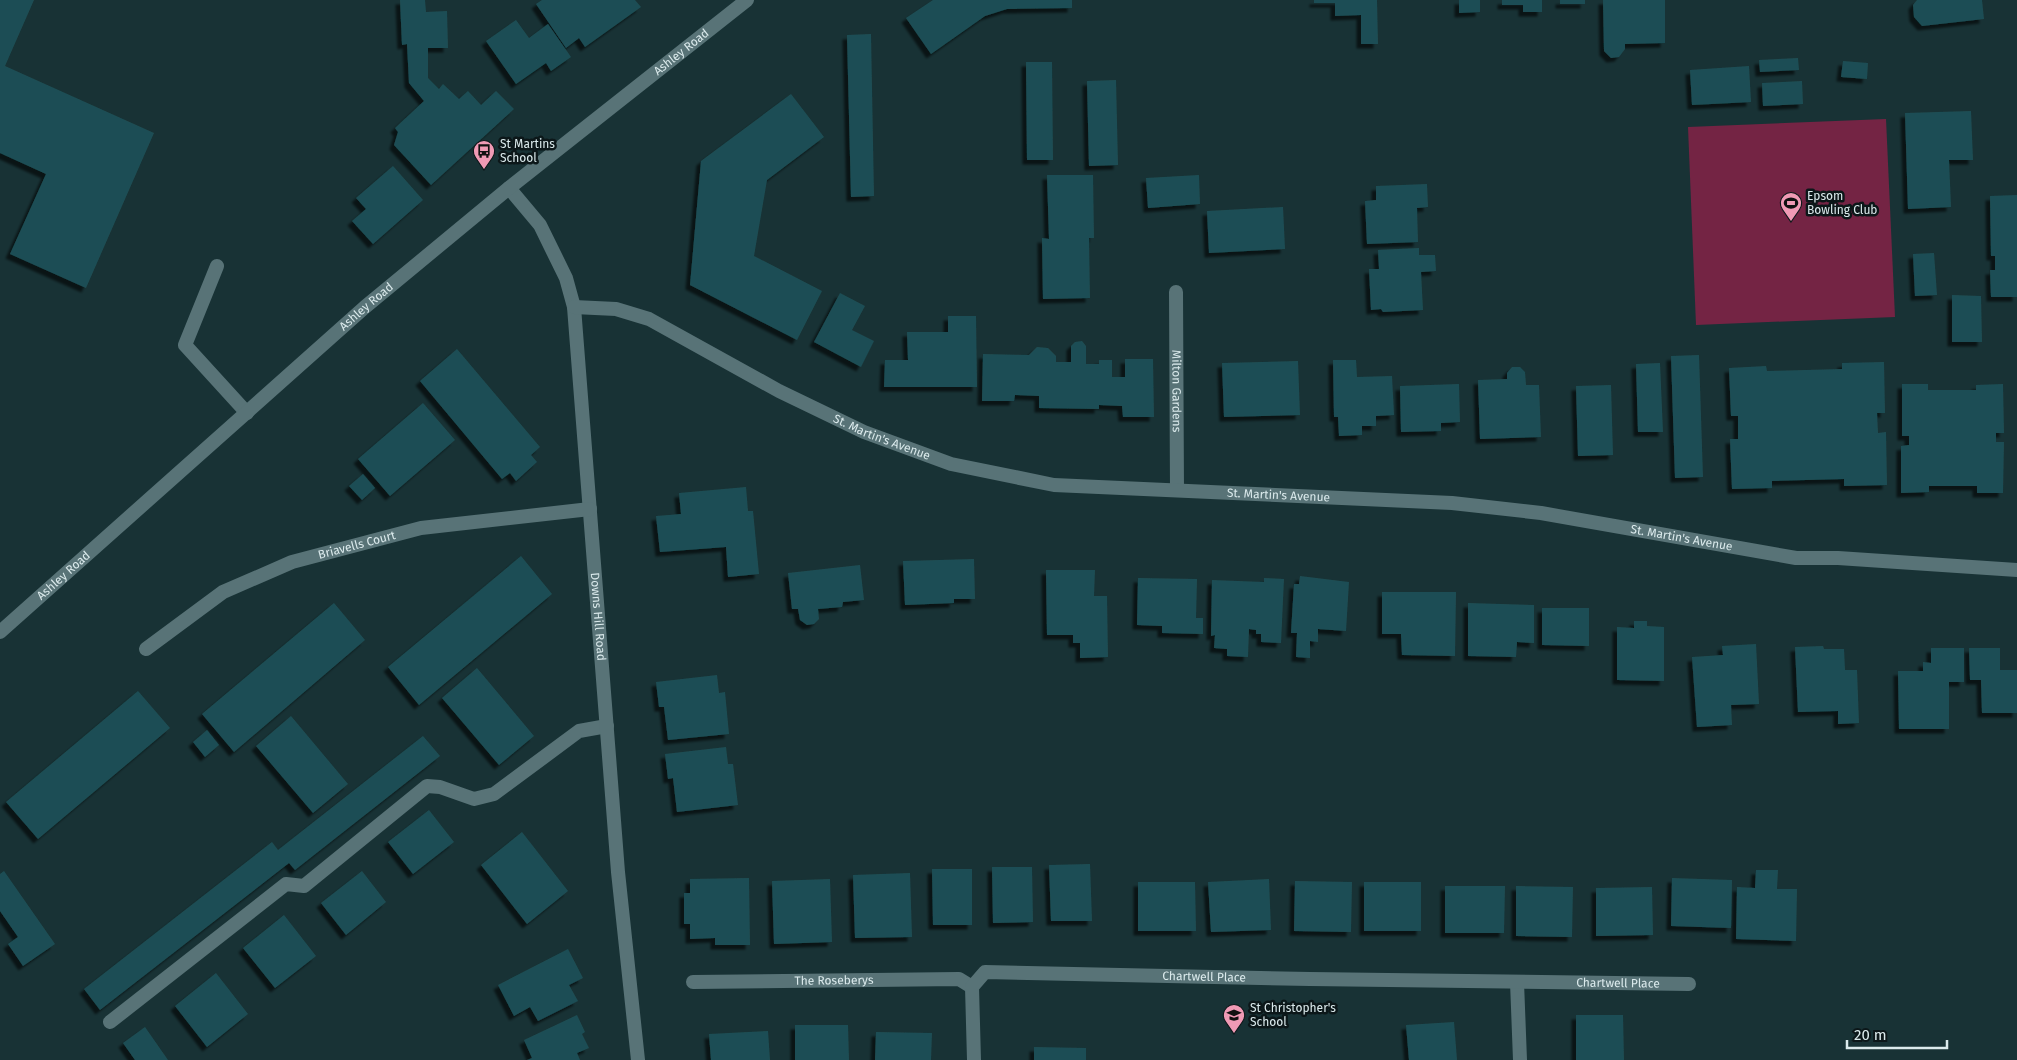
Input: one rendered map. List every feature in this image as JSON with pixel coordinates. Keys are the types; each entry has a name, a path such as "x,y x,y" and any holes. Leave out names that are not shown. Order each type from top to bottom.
{"street":[{"name":"Ashley Road","path":"0,632 365,307 510,188 747,0"},
{"name":"Downs Hill Road","path":"510,188 540,225 566,278 574,307 618,872 638,1060"},
{"path":"217,266 185,345 246,413"},
{"name":"Milton Gardens","path":"1176,292 1177,490"},
{"name":"St. Martin's Avenue","path":"574,307 616,309 649,319 779,391 864,432 951,464 1054,485 1452,503 1541,513 1796,558 1838,558 2017,570"},
{"name":"Briavells Court","path":"146,650 223,592 292,562 421,528 590,509"},
{"path":"110,1022 286,884 304,886 427,786 440,787 474,799 494,794 579,731 606,726"},
{"name":"Chartwell Place","path":"972,987 985,972 1689,984"},
{"name":"The Roseberys","path":"694,982 959,979 972,987"},
{"path":"1517,982 1520,1060"},
{"path":"972,987 974,1060"}],"shaded area":[{"name":"Epsom Bowling Club","path":"1886,119 1895,317 1696,325 1688,127"}],"building":[{"path":"0,0 34,0 5,66 154,133 86,288 10,254 46,174 0,153"},
{"path":"400,0 425,0 426,12 447,11 448,48 428,48 428,78 439,89 443,84 459,99 468,91 481,105 496,91 514,109 431,185 394,145 398,132 395,128 424,101 409,83 407,44 402,45"},
{"path":"542,0 635,0 641,7 585,47 579,38 566,48 536,4"},
{"path":"933,0 1072,0 1072,8 1007,9 985,16 931,54 906,18"},
{"path":"1314,0 1377,0 1378,44 1361,44 1361,15 1335,16 1335,3 1314,3"},
{"path":"1459,0 1480,0 1480,12 1459,13"},
{"path":"1502,0 1542,0 1542,12 1523,12 1523,5 1502,5"},
{"path":"1560,0 1585,0 1585,4 1560,4"},
{"path":"1603,0 1665,0 1665,43 1625,44 1625,49 1619,57 1611,58 1604,51"},
{"path":"1917,0 1982,0 1984,19 1922,26 1914,17 1913,5"},
{"path":"516,20 529,38 548,24 571,57 551,71 546,63 516,84 486,41"},
{"path":"871,34 874,196 851,197 847,35"},
{"path":"1798,58 1799,70 1760,72 1759,60"},
{"path":"1843,61 1868,63 1867,79 1841,77"},
{"path":"1026,62 1052,62 1053,160 1027,160"},
{"path":"1749,66 1751,102 1692,105 1690,70"},
{"path":"1116,80 1118,165 1089,166 1087,81"},
{"path":"1802,81 1803,104 1763,106 1762,83"},
{"path":"791,94 824,137 767,180 754,256 822,291 797,340 690,285 701,161"},
{"path":"1971,111 1973,160 1949,160 1951,207 1908,209 1905,113"},
{"path":"393,166 423,200 373,244 352,221 366,209 356,198"},
{"path":"1047,175 1093,175 1094,238 1089,238 1090,298 1043,299 1042,238 1049,239"},
{"path":"1199,175 1200,204 1148,208 1146,178"},
{"path":"1427,184 1428,207 1417,208 1418,242 1367,244 1365,201 1376,200 1376,186"},
{"path":"2017,195 2017,297 1991,297 1990,270 1995,270 1995,256 1991,256 1990,196"},
{"path":"1283,207 1285,249 1209,253 1207,211"},
{"path":"1419,248 1419,255 1435,255 1436,271 1421,272 1423,310 1383,312 1381,309 1371,310 1369,269 1379,269 1378,250"},
{"path":"1934,253 1937,295 1915,296 1913,254"},
{"path":"840,293 865,306 852,330 874,341 861,367 814,342"},
{"path":"1952,295 1981,296 1982,342 1952,342"},
{"path":"948,316 976,316 977,387 884,387 885,360 908,360 907,332 948,332"},
{"path":"1082,341 1086,346 1086,364 1099,364 1099,360 1112,360 1112,377 1125,377 1125,359 1153,359 1154,417 1123,417 1122,406 1099,405 1099,409 1039,408 1039,396 1015,395 1014,401 982,401 983,354 1029,355 1037,347 1048,348 1056,356 1056,362 1071,362 1071,346 1075,342"},
{"path":"457,349 540,447 531,455 537,462 516,481 510,473 502,479 420,381"},
{"path":"1699,355 1703,477 1675,478 1671,356"},
{"path":"1333,360 1356,360 1357,377 1392,376 1394,415 1376,416 1376,426 1362,426 1362,435 1339,436 1338,417 1334,417"},
{"path":"1298,361 1300,415 1224,417 1222,363"},
{"path":"1884,362 1885,413 1877,413 1878,433 1886,432 1887,485 1844,486 1844,479 1772,481 1772,488 1732,489 1730,439 1738,439 1738,416 1731,416 1729,368 1766,366 1767,371 1842,369 1842,363"},
{"path":"1660,363 1663,432 1638,432 1636,364"},
{"path":"1512,367 1520,367 1525,372 1526,385 1539,385 1541,437 1480,439 1478,380 1507,379 1507,373"},
{"path":"1459,384 1460,422 1441,423 1441,431 1401,432 1400,386"},
{"path":"1902,384 1928,384 1928,390 1976,390 1976,385 2003,384 2004,433 1996,433 1996,442 2004,442 2003,493 1977,493 1977,486 1929,486 1929,492 1901,493 1901,446 1909,445 1909,436 1902,436"},
{"path":"1611,385 1613,455 1578,456 1576,386"},
{"path":"423,403 455,440 390,496 358,459"},
{"path":"363,474 375,488 362,500 349,486"},
{"path":"746,487 748,511 753,511 759,574 728,577 726,547 660,552 656,516 681,514 679,493"},
{"path":"521,556 552,594 419,705 388,667"},
{"path":"974,559 975,599 954,599 954,603 905,605 903,561"},
{"path":"860,565 864,600 843,602 842,607 818,609 819,619 814,624 807,625 800,620 798,609 792,609 788,573"},
{"path":"1046,570 1095,570 1094,596 1107,596 1108,657 1080,658 1080,643 1073,643 1073,635 1047,635"},
{"path":"1300,576 1349,582 1346,631 1318,629 1318,642 1310,641 1310,658 1296,657 1297,633 1291,633 1294,584 1299,584"},
{"path":"1138,578 1197,579 1196,618 1203,618 1203,634 1162,633 1162,626 1137,625"},
{"path":"1264,578 1284,579 1281,643 1261,642 1261,634 1256,634 1256,630 1249,629 1248,657 1227,656 1227,649 1214,648 1215,635 1211,636 1212,580 1264,582"},
{"path":"1382,592 1456,592 1455,656 1402,655 1401,634 1382,634"},
{"path":"334,603 365,640 234,752 202,714"},
{"path":"1468,603 1534,605 1534,643 1517,642 1516,657 1468,656"},
{"path":"1542,608 1589,608 1589,646 1542,645"},
{"path":"1634,621 1647,621 1647,626 1664,627 1664,681 1617,680 1617,627 1634,628"},
{"path":"1756,644 1759,704 1731,705 1732,725 1697,727 1692,657 1723,655 1722,646"},
{"path":"1823,646 1824,649 1844,649 1845,670 1857,670 1859,723 1838,724 1838,711 1798,712 1795,647"},
{"path":"1931,648 1964,648 1964,682 1949,682 1949,729 1899,729 1898,671 1923,671 1923,662 1931,663"},
{"path":"1969,648 2000,648 2000,670 2017,670 2017,713 1982,713 1981,680 1970,680"},
{"path":"477,668 534,736 499,765 442,698"},
{"path":"717,675 719,693 725,692 729,734 668,740 664,707 659,707 656,682"},
{"path":"138,691 170,728 38,839 6,802"},
{"path":"291,716 348,784 313,813 256,746"},
{"path":"207,730 219,745 205,757 193,742"},
{"path":"423,736 440,756 295,870 289,863 100,1010 84,989 272,842 278,850"},
{"path":"726,747 728,764 733,764 738,805 677,812 673,778 668,779 665,754"},
{"path":"429,810 454,842 413,874 388,842"},
{"path":"522,832 568,891 527,924 481,865"},
{"path":"1090,864 1092,921 1051,921 1049,865"},
{"path":"992,867 1032,867 1033,922 993,923"},
{"path":"932,869 972,869 972,925 933,925"},
{"path":"1756,870 1778,870 1777,889 1797,889 1796,941 1736,939 1737,887 1755,888"},
{"path":"4,871 55,944 23,966 8,944 18,937 0,911 0,874"},
{"path":"362,871 386,902 346,935 321,903"},
{"path":"910,873 912,937 855,938 853,875"},
{"path":"749,878 750,945 715,945 715,938 690,939 690,924 684,924 684,893 690,893 690,879"},
{"path":"1672,878 1732,880 1731,928 1671,926"},
{"path":"830,879 832,942 774,944 772,881"},
{"path":"1269,879 1271,930 1211,932 1208,882"},
{"path":"1295,881 1352,882 1351,932 1294,931"},
{"path":"1138,882 1195,882 1196,931 1138,931"},
{"path":"1364,882 1421,882 1421,931 1364,931"},
{"path":"1445,886 1505,886 1504,933 1445,933"},
{"path":"1516,886 1573,887 1572,937 1516,936"},
{"path":"1652,887 1653,935 1596,936 1596,888"},
{"path":"284,915 316,956 275,988 243,948"},
{"path":"568,949 583,978 569,985 578,1001 538,1021 530,1007 514,1016 498,985"},
{"path":"216,973 248,1014 207,1047 175,1006"},
{"path":"577,1015 585,1032 582,1034 589,1048 577,1053 580,1060 527,1060 532,1058 524,1040"},
{"path":"1576,1015 1623,1015 1624,1060 1576,1060"},
{"path":"1454,1022 1457,1060 1409,1060 1406,1025"},
{"path":"795,1025 848,1025 849,1060 795,1060"},
{"path":"145,1027 168,1060 135,1060 123,1043"},
{"path":"768,1031 770,1060 711,1060 709,1034"},
{"path":"876,1032 932,1033 931,1060 875,1060"},
{"path":"1034,1047 1086,1048 1086,1060 1034,1060"}],"place":[{"name":"St Martins School","path":"484,170"},
{"name":"Epsom Bowling Club","path":"1791,222"},
{"name":"St Christopher's School","path":"1234,1034"}]}
